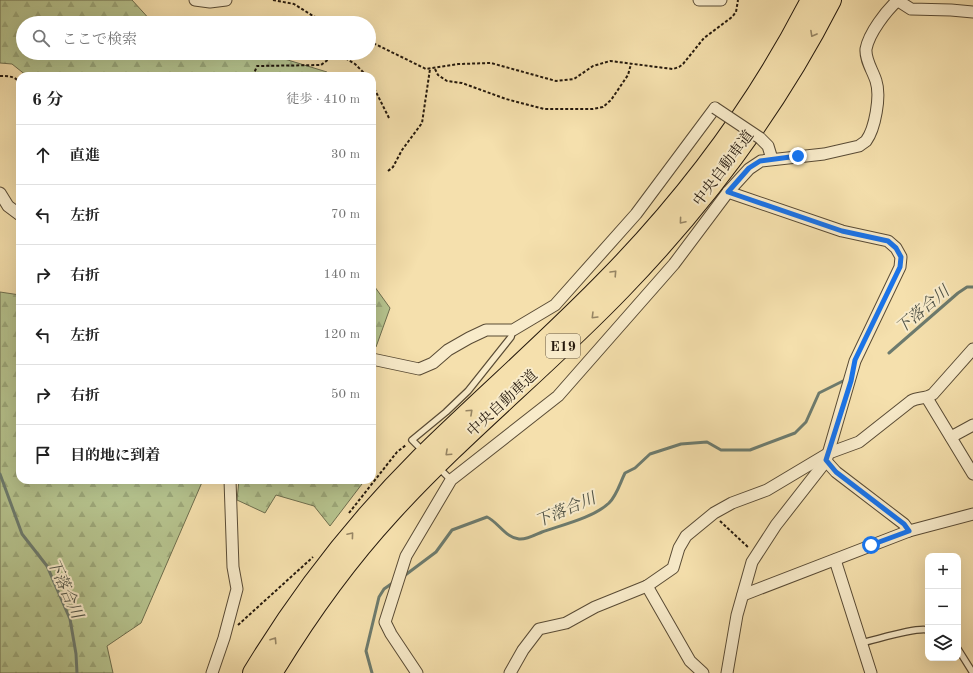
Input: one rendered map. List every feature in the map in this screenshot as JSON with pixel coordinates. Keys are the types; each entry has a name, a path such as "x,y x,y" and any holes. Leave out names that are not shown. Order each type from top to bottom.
{"highway":[{"name":"中央自動車道","path":"253,673 273,640 308,592 342,546 377,505 421,459 554,333 610,277 682,195 726,139 756,95 783,52 811,0"},
{"name":"中央自動車道","path":"272,673 320,600 388,514 430,470 621,289 695,205 770,105 798,60 831,0"}],"street":[{"path":"195,0 210,2 226,0"},
{"path":"700,0 721,0"},
{"path":"417,673 391,634 386,622 392,597 401,576 406,556 447,476 558,396 674,264 728,192 756,163 772,159 824,154 859,146 866,141 879,96 877,84 866,56 866,49 884,15 897,0 911,9 973,12"},
{"path":"376,360 419,369 433,363 448,350 486,330 513,330 555,305 636,214 715,108 760,138 768,146 772,159"},
{"path":"727,673 737,615 755,555 828,457 855,360 900,267 901,257 896,248 888,241 842,231 728,192"},
{"path":"0,193 8,206 16,212"},
{"path":"510,673 523,650 539,629 566,623 595,606 647,586 668,573 673,568 679,548 686,536 714,513 732,503 767,490 859,442 915,399 927,398 937,390 973,349"},
{"path":"927,398 973,474"},
{"path":"951,437 973,425"},
{"path":"828,457 836,472 904,524 909,531"},
{"path":"212,673 238,589 233,568 230,484"},
{"path":"743,595 909,531 973,514"},
{"path":"835,560 871,673"},
{"path":"647,586 690,661 703,673"}],"lane":[{"path":"418,446 412,440 446,412 468,391 511,337 513,330"},
{"path":"861,643 914,630 925,629"},
{"path":"961,654 973,673"}],"path":[{"path":"273,0 294,4 313,16"},
{"path":"376,44 426,69 458,64 492,63 556,81 579,77 599,63 618,61 630,64 673,69 679,68 704,38 732,17 736,12 738,0"},
{"path":"255,72 257,66 267,64 302,66 321,65 328,60"},
{"path":"347,60 355,64 363,72"},
{"path":"435,68 438,75 447,81 462,83 506,99 526,103 544,109 593,109 603,107 611,100 628,75 630,64"},
{"path":"388,171 394,167 402,150 422,123 430,69"},
{"path":"0,76 16,78"},
{"path":"376,92 389,118"},
{"path":"376,479 397,452 412,440"},
{"path":"347,516 372,484"},
{"path":"714,513 744,542 755,555"},
{"path":"224,638 314,556"}],"green space":[{"path":"0,0 132,0 147,16 16,16 16,60 288,60 327,72 22,72 12,64 0,63"},
{"path":"376,289 390,308 376,347"},
{"path":"0,292 16,294 16,484 201,484 141,623 107,646 113,673 0,673"},
{"path":"239,484 362,484 330,526 314,506 276,495 265,513 237,500"}],"waterway":[{"name":"下落合川","path":"889,353 958,293 967,287 973,287"},
{"name":"下落合川","path":"404,576 436,552 452,530 487,517 495,522 510,536 522,539 595,513 612,500 625,473 635,468 650,454 681,444 707,442 721,450 750,450 795,433 806,422 819,393 843,381"},
{"name":"下落合川","path":"0,474 22,534 47,566 70,619 76,654 77,673"},
{"name":"下落合川","path":"372,673 366,651 379,597 384,589 394,582"}],"route":[{"path":"798,156 760,161 756,163 749,168 728,192 842,231 888,241 896,248 901,257 900,267 855,360 851,381 826,460 836,472 904,524 909,531 871,545"}]}
